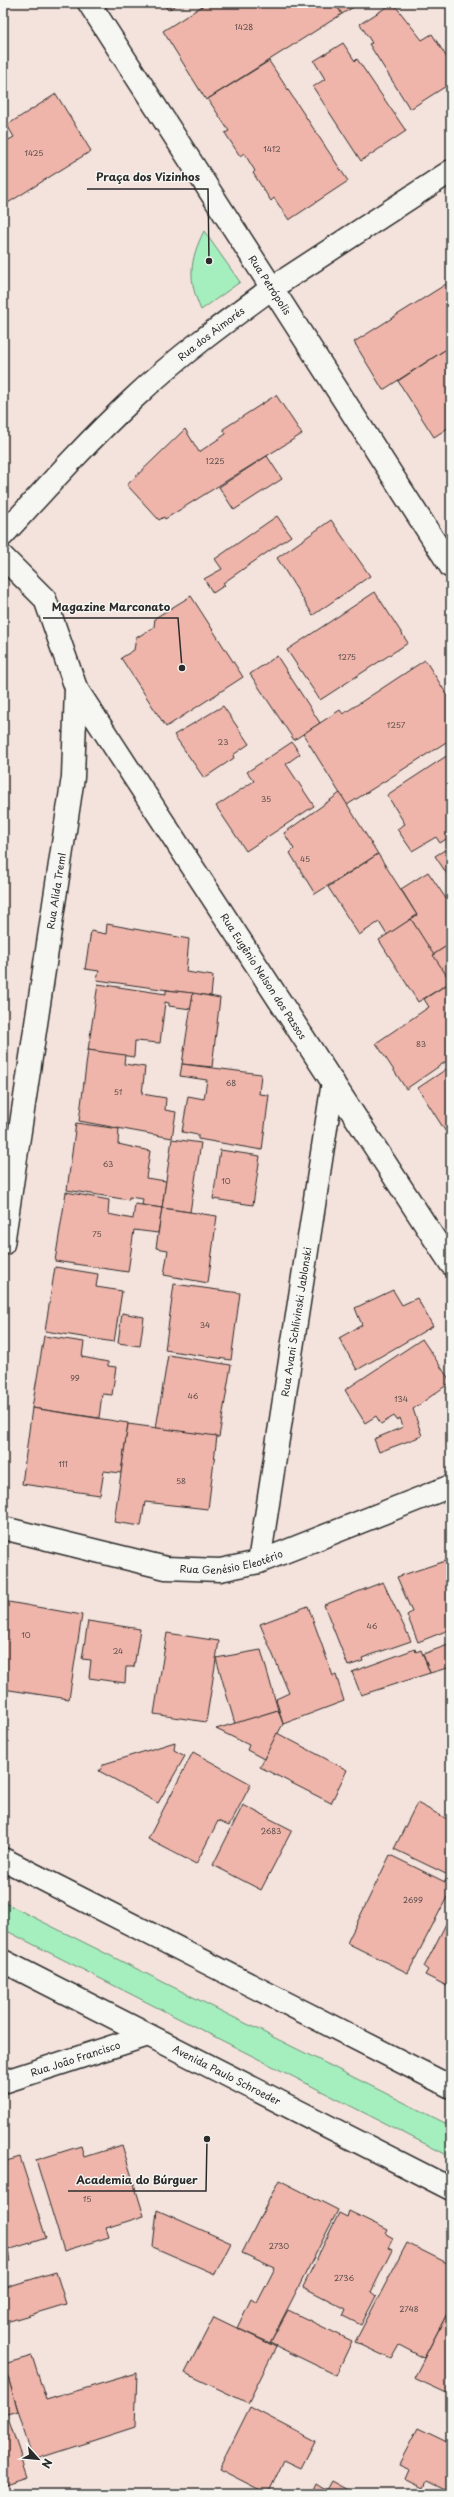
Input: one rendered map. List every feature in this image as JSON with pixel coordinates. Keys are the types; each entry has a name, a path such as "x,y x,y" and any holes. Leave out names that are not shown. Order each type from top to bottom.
{"street":[{"name":"Rua Petrópolis","path":"89,3 451,567"},
{"name":"Rua dos Aimorés","path":"3,535 65,467 133,399 195,346 272,288 451,171"},
{"name":"Rua Alida Treml","path":"3,557 45,599 76,688 73,777 3,1244"},
{"name":"Rua Eugênio Nelson dos Passos","path":"76,688 451,1264"},
{"name":"Rua Avani Schlivinski Jablonski","path":"259,1562 333,1082"},
{"name":"Rua Genésio Eleotério","path":"3,1528 166,1568 220,1570 259,1562 451,1486"},
{"path":"3,1859 451,2087"},
{"name":"Avenida Paulo Schroeder","path":"3,1961 451,2190"},
{"name":"Rua João Francisco","path":"3,2082 148,2035"}],"green space":[{"path":"204,231 240,282 201,310 194,289 192,270 195,252"},
{"path":"3,1902 451,2126 451,2157 3,1929"}],"building":[{"path":"163,3 179,3 168,10"},
{"path":"207,3 335,3 342,14 206,100 163,31"},
{"path":"335,3 360,3 342,14"},
{"path":"393,3 422,40 432,34 451,64 451,83 410,109 369,44 372,43 360,24"},
{"path":"343,43 355,61 357,59 406,131 361,161 313,87 325,79 314,61"},
{"path":"269,61 348,181 289,220 274,198 271,201 253,173 255,171 244,153 240,156 225,133 229,131 208,99"},
{"path":"56,94 91,151 3,206 3,143 14,137 7,125"},
{"path":"451,281 451,346 383,390 354,342"},
{"path":"451,346 451,426 434,437 398,381"},
{"path":"276,395 302,434 165,519 164,517 159,520 127,485 185,429 199,452 226,434 223,429"},
{"path":"267,456 282,479 234,510 219,487"},
{"path":"277,516 291,536 223,583 225,585 213,593 204,579 222,569 215,559"},
{"path":"331,520 370,576 313,615 277,558"},
{"path":"375,592 408,643 320,700 287,650"},
{"path":"191,596 243,677 166,727 121,658 134,650 136,638 154,627 155,618"},
{"path":"277,656 320,723 294,740 250,674"},
{"path":"425,660 451,701 451,739 347,805 303,734 340,710 343,714"},
{"path":"223,706 249,744 233,755 234,758 204,778 174,735"},
{"path":"292,742 300,754 286,764 314,806 246,851 216,806 254,781 247,772"},
{"path":"451,753 451,836 440,843 436,837 412,851 397,829 405,824 387,795"},
{"path":"340,793 378,854 315,894 290,853 294,849 284,833"},
{"path":"451,846 451,880 435,856"},
{"path":"378,854 417,915 387,935 379,922 359,935 328,887"},
{"path":"428,872 451,906 451,943 433,955 411,919 417,915 401,889"},
{"path":"411,919 451,982 418,1002 379,940"},
{"path":"107,924 189,939 186,972 213,976 211,996 97,980 99,971 85,969 91,931 106,934"},
{"path":"451,943 451,982 433,955"},
{"path":"451,982 451,1058 406,1089 376,1043 429,1007 424,999"},
{"path":"98,984 166,994 166,990 193,993 191,1009 169,1006 169,1003 165,1002 160,1043 135,1041 134,1057 88,1050"},
{"path":"193,993 220,998 212,1067 182,1064"},
{"path":"88,1050 125,1055 124,1064 145,1067 142,1094 166,1098 165,1110 176,1112 172,1138 79,1121"},
{"path":"182,1064 261,1074 259,1094 269,1095 262,1150 198,1139 198,1135 182,1132 188,1096 204,1099 207,1080 180,1076"},
{"path":"451,1066 451,1140 418,1088"},
{"path":"76,1123 119,1129 118,1144 150,1151 146,1178 166,1181 162,1208 142,1205 143,1199 129,1197 129,1200 67,1190"},
{"path":"172,1139 201,1143 190,1212 162,1208"},
{"path":"220,1150 260,1156 253,1205 213,1199"},
{"path":"66,1192 109,1200 108,1214 133,1219 135,1204 162,1208 158,1233 134,1230 128,1272 55,1261"},
{"path":"162,1208 217,1216 208,1283 164,1275 168,1250 156,1248"},
{"path":"55,1267 98,1274 96,1287 122,1291 114,1342 45,1331"},
{"path":"174,1284 240,1293 231,1360 165,1350"},
{"path":"393,1290 402,1305 417,1298 433,1326 357,1370 339,1338 362,1325 355,1308"},
{"path":"122,1313 144,1317 140,1346 118,1343"},
{"path":"44,1336 84,1342 82,1357 108,1362 108,1366 116,1367 112,1395 102,1394 99,1418 32,1408"},
{"path":"422,1339 451,1382 413,1409 422,1436 379,1452 374,1439 403,1427 400,1418 397,1420 394,1416 381,1424 376,1416 365,1423 345,1390"},
{"path":"168,1355 231,1365 219,1437 156,1428"},
{"path":"32,1408 128,1423 121,1473 104,1471 100,1495 22,1484"},
{"path":"128,1424 217,1436 208,1509 145,1502 141,1526 114,1522"},
{"path":"451,1559 451,1629 418,1642 407,1615 412,1612 397,1577"},
{"path":"383,1582 411,1641 362,1658 363,1661 348,1666 324,1605"},
{"path":"3,1601 82,1615 69,1699 3,1689"},
{"path":"308,1606 333,1676 336,1675 344,1701 283,1724 276,1699 289,1693 260,1624"},
{"path":"88,1621 140,1629 134,1667 126,1667 125,1683 89,1678 91,1660 82,1659"},
{"path":"167,1633 219,1641 206,1722 154,1714"},
{"path":"451,1644 451,1667 430,1673 423,1654"},
{"path":"415,1649 416,1652 421,1650 430,1673 361,1695 352,1672"},
{"path":"261,1650 278,1710 235,1724 216,1658"},
{"path":"278,1710 283,1724 264,1759 247,1750 249,1745 216,1729"},
{"path":"277,1733 347,1770 331,1803 260,1767"},
{"path":"175,1742 174,1750 185,1756 158,1803 99,1771 104,1764"},
{"path":"193,1752 251,1784 229,1826 218,1821 196,1864 148,1839"},
{"path":"417,1803 451,1821 451,1899 447,1897 408,1973 347,1943 390,1855 445,1882 448,1875 394,1849"},
{"path":"243,1805 292,1830 261,1890 213,1865"},
{"path":"451,1914 451,1988 425,1975 428,1970 424,1967"},
{"path":"122,2145 144,2216 106,2228 109,2237 64,2251 36,2160 81,2146 84,2157"},
{"path":"20,2157 46,2238 8,2250 10,2261 3,2263 3,2162"},
{"path":"279,2180 338,2210 270,2343 237,2328 251,2299 257,2303 275,2268 242,2253"},
{"path":"157,2210 231,2243 215,2274 153,2247"},
{"path":"349,2211 388,2230 386,2234 393,2238 388,2248 392,2250 371,2292 376,2296 361,2325 343,2316 346,2309 303,2287 339,2213 347,2217"},
{"path":"407,2243 451,2265 451,2306 424,2358 399,2345 391,2359 355,2342"},
{"path":"56,2272 66,2304 3,2323 3,2288"},
{"path":"451,2306 451,2395 414,2378"},
{"path":"288,2310 352,2341 336,2375 270,2343"},
{"path":"214,2317 276,2347 248,2403 185,2373"},
{"path":"32,2356 46,2400 137,2373 135,2427 33,2460 4,2364"},
{"path":"3,2361 18,2411 3,2415"},
{"path":"250,2407 315,2441 301,2468 284,2460 268,2494 219,2469"},
{"path":"9,2421 28,2477 3,2485 3,2423"},
{"path":"418,2428 451,2444 451,2492 427,2480 424,2487 406,2478 410,2469 399,2464"},
{"path":"332,2481 356,2494 311,2494 316,2483 327,2490"}],"place":[{"name":"Praça dos Vizinhos","path":"209,261"},
{"name":"Magazine Marconato","path":"182,668"},
{"name":"Academia do Búrguer","path":"207,2139"}]}
